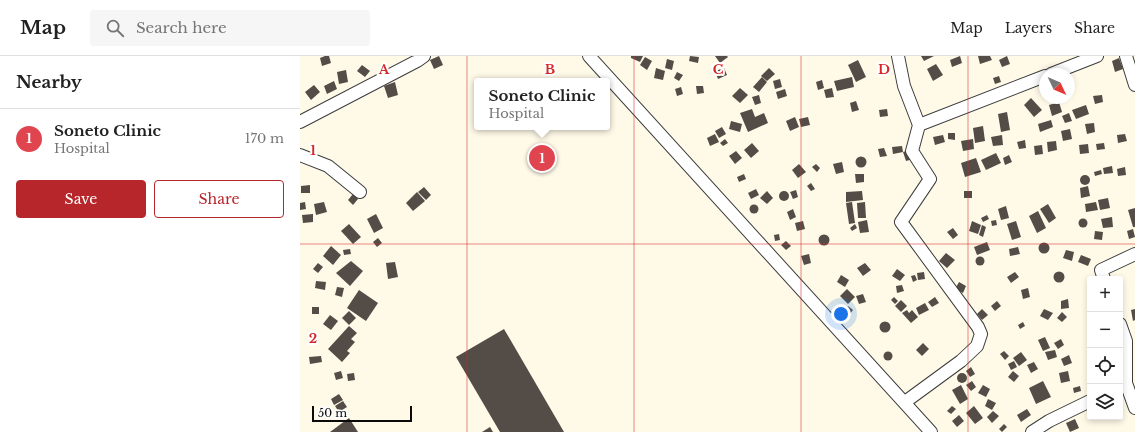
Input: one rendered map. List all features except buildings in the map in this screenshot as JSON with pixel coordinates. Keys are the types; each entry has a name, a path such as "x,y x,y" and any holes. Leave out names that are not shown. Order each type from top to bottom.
{"street":[{"path":"300,122 424,56"},
{"path":"589,56 609,78"},
{"path":"898,56 904,86 919,125 912,151 930,179 901,222 978,327 981,334 977,346 961,361 905,402"},
{"path":"1066,68 1097,56"},
{"path":"1126,56 1135,85"},
{"path":"919,125 1039,78"},
{"path":"610,79 931,432"},
{"path":"300,155 328,166 360,192"},
{"path":"1103,276 1102,270 1135,254"},
{"path":"1123,332 1126,341 1127,382 1135,408"},
{"path":"1032,432 1049,421 1087,402"}],"place":[{"name":"Soneto Clinic","path":"542,158"}]}
